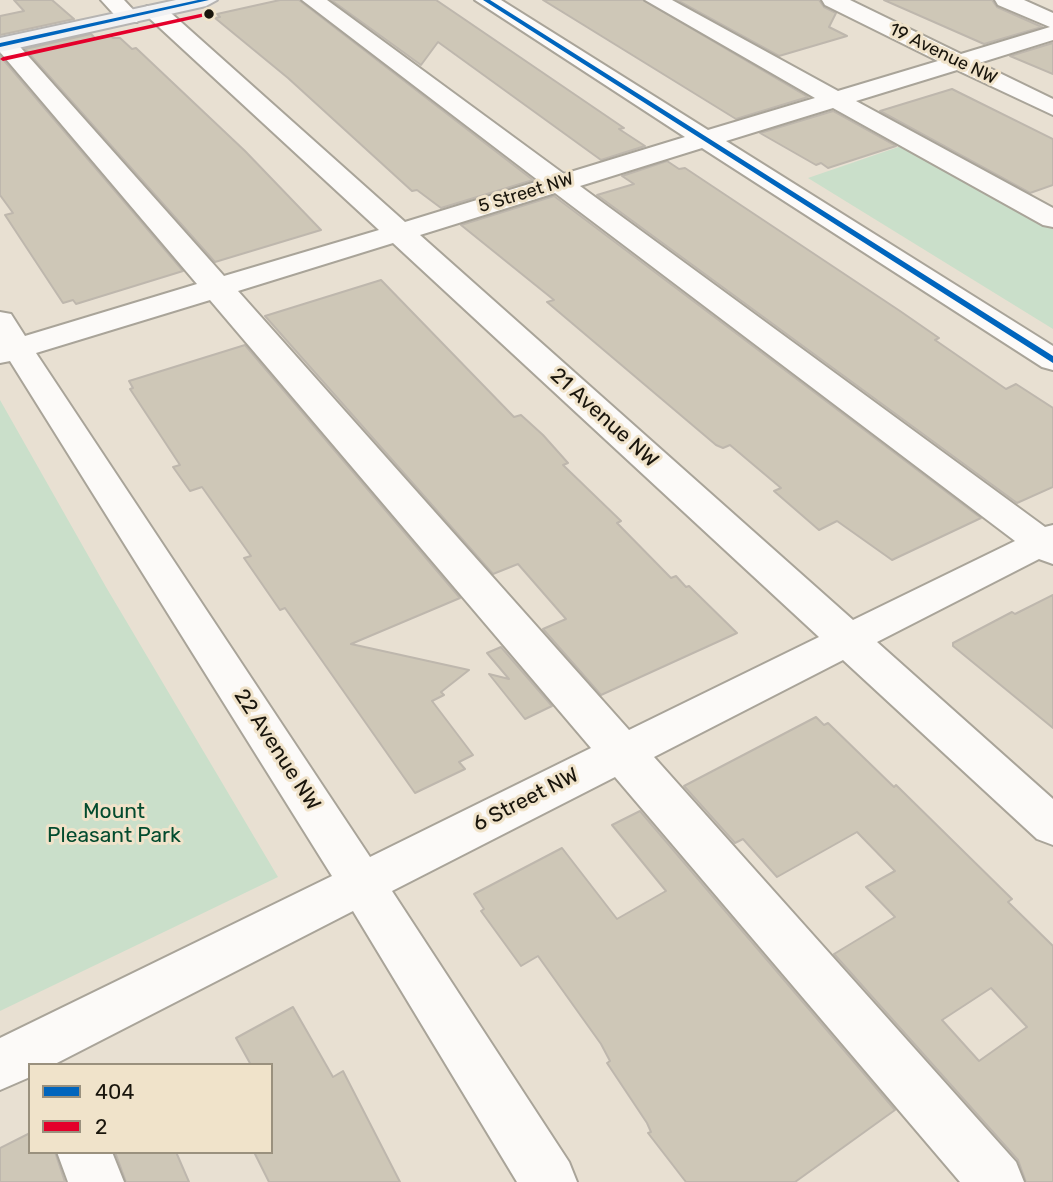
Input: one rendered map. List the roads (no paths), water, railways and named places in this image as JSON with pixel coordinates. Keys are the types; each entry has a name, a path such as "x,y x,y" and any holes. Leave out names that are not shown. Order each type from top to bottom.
{"main road":[{"path":"3,44 206,0"}],"street":[{"name":"21 Avenue NW","path":"112,0 142,14 399,232 1053,825"},
{"path":"313,0 1049,543"},
{"path":"486,0 1053,359"},
{"path":"656,0 1053,219"},
{"name":"19 Avenue NW","path":"833,0 1053,108"},
{"path":"1006,0 1053,20"},
{"name":"5 Street NW","path":"6,341 216,288 1053,33"},
{"path":"3,44 996,1182"},
{"name":"22 Avenue NW","path":"6,341 362,884 549,1182"},
{"name":"6 Street NW","path":"30,1058 362,884 846,638 1049,543"},
{"path":"85,1154 96,1182"}],"park label":[{"name":"Mount Pleasant Park","path":"114,824"}]}
